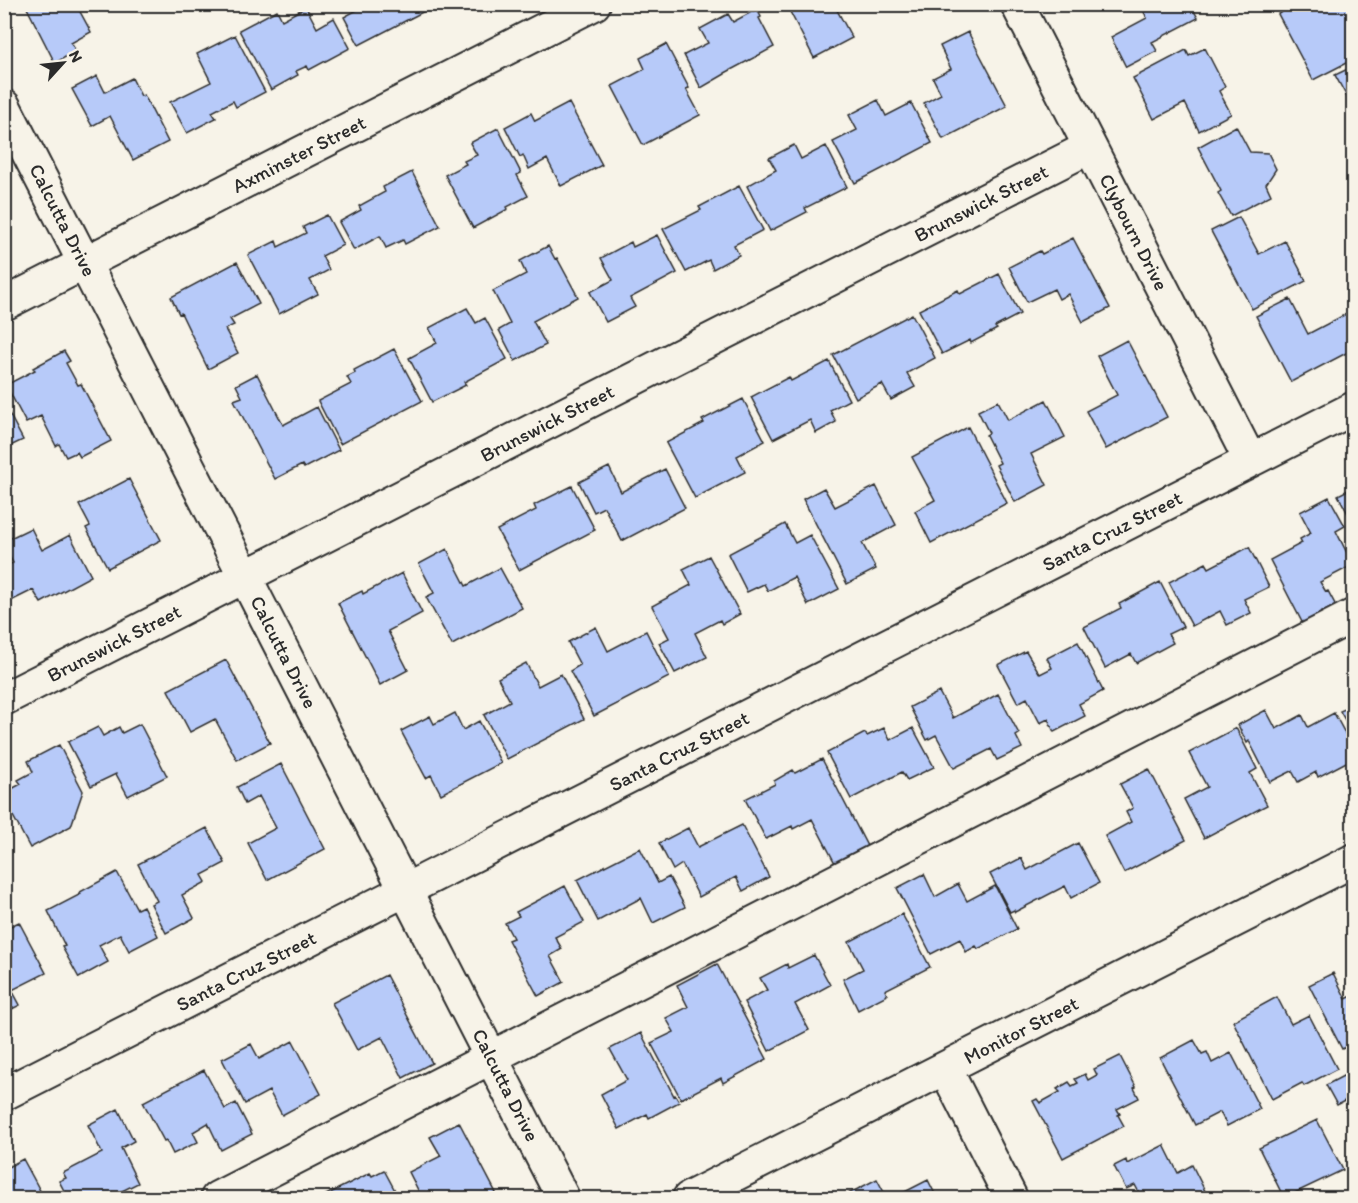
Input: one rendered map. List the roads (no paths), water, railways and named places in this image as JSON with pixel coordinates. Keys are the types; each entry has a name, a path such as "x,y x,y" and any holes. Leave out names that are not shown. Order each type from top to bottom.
{"street":[{"name":"Axminster Street","path":"4,304 594,4"},
{"name":"Clybourn Drive","path":"1017,4 1250,460"},
{"name":"Calcutta Drive","path":"4,106 563,1198"},
{"name":"Brunswick Street","path":"4,699 1090,147"},
{"name":"Santa Cruz Street","path":"4,1094 1353,408"},
{"path":"217,1198 1353,615"},
{"name":"Monitor Street","path":"689,1198 1353,861"},
{"path":"945,1068 1011,1198"}]}
